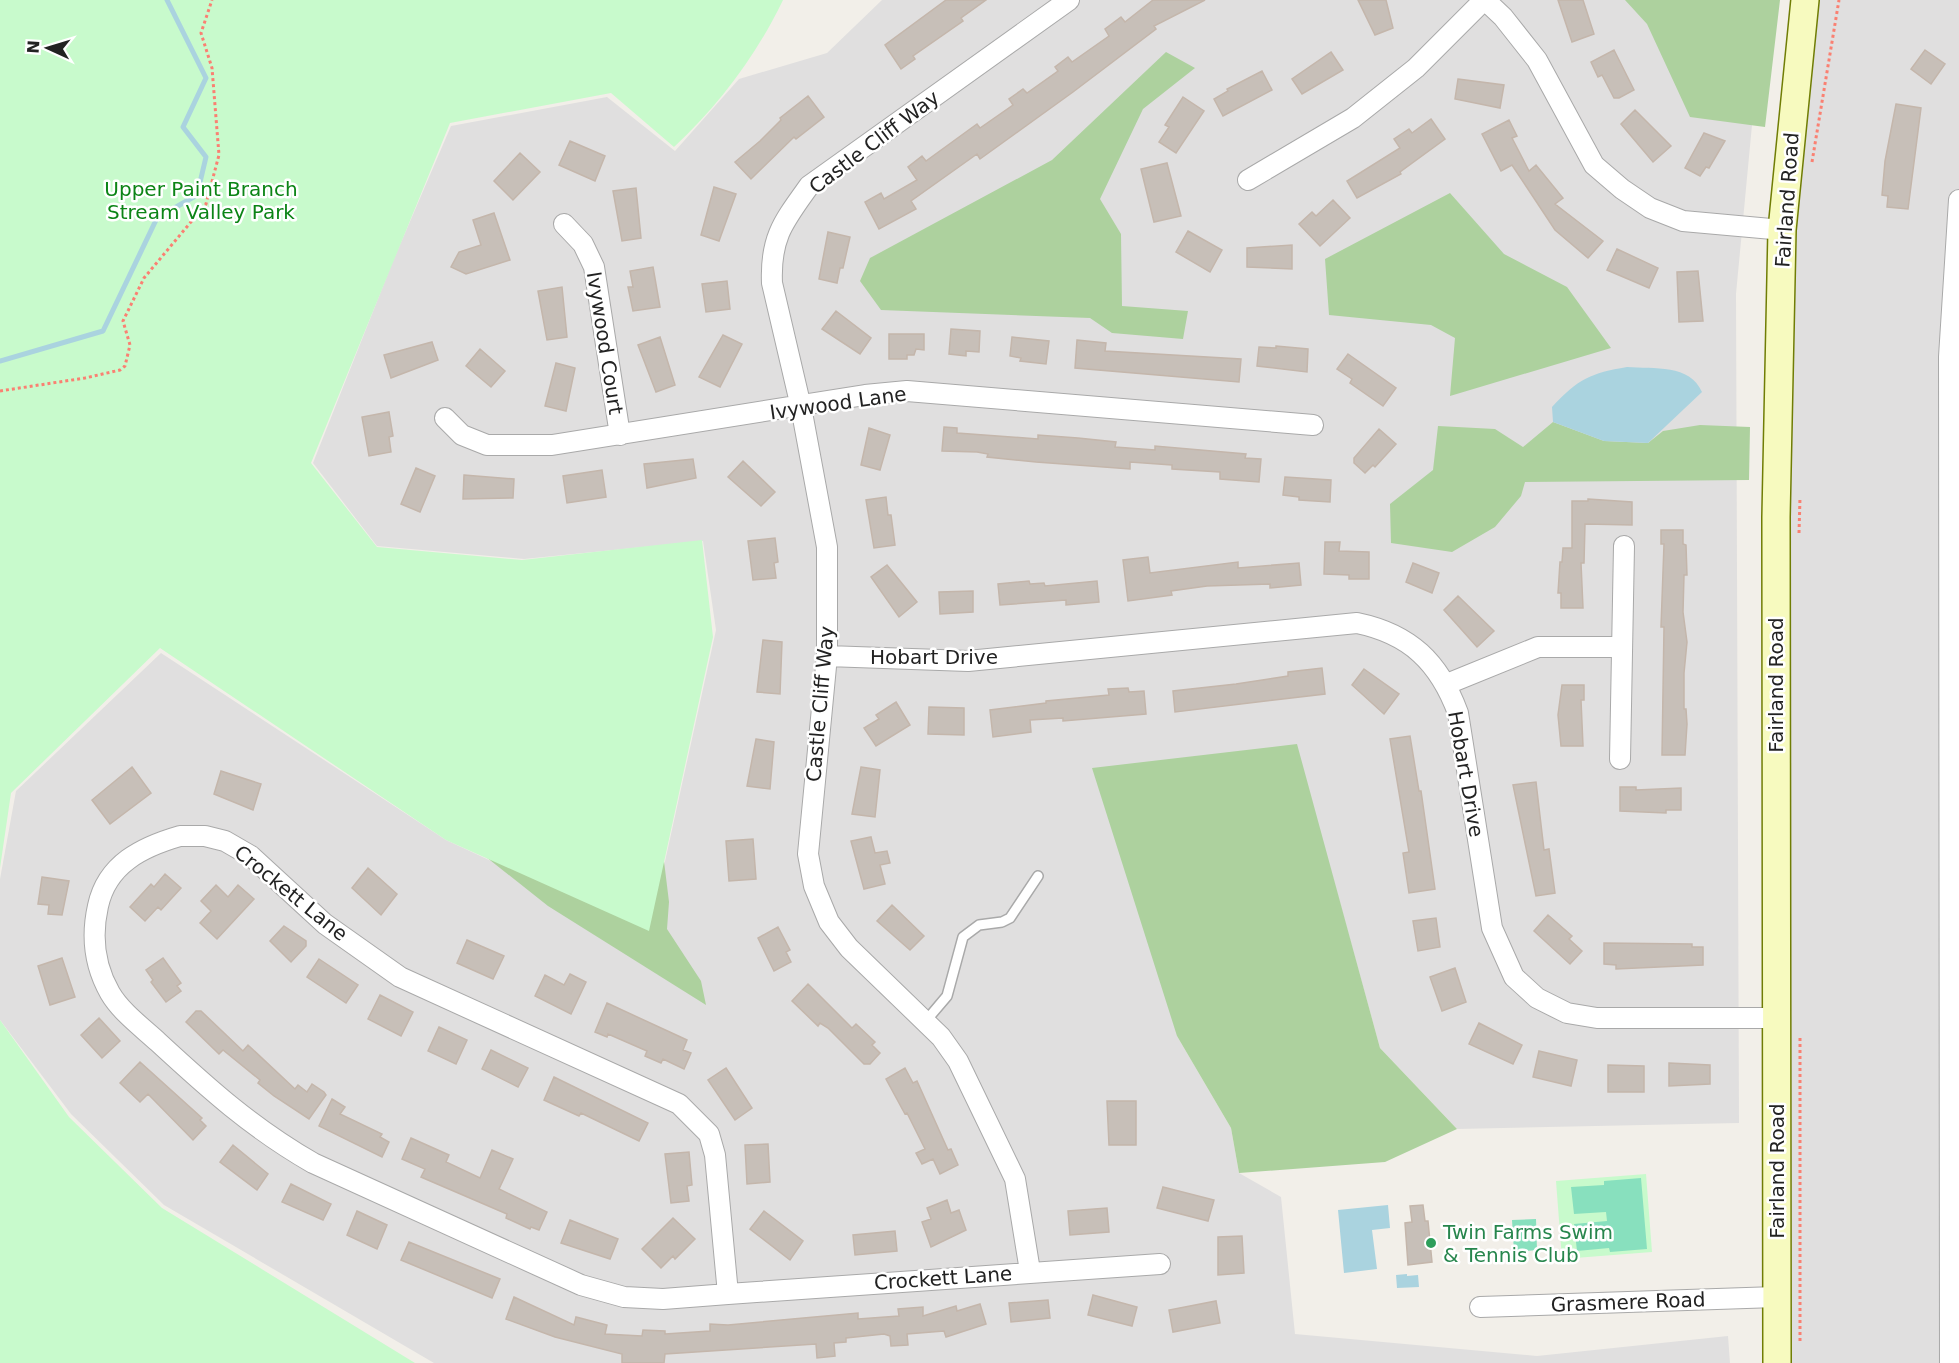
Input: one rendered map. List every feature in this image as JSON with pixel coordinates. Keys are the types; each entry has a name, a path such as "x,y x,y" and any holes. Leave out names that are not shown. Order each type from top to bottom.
{"main road":[{"name":"Fairland Road","path":"1789,1358 1776,1297 1776,517 1782,230 1806,3"}],"street":[{"name":"Castle Cliff Way","path":"1030,1271 1015,1179 958,1061 941,1037 849,948 829,922 814,886 808,854 828,656 827,547 801,407 772,283 771,265 781,225 810,186 1069,0"},
{"path":"1248,180 1353,118 1416,68 1485,0 1503,17 1537,60 1594,165 1622,189 1650,208 1683,221 1782,230"},
{"path":"1950,1363 1954,505 1949,357 1959,200"},
{"name":"Ivywood Court","path":"564,224 583,244 594,267 620,435"},
{"name":"Ivywood Lane","path":"445,418 462,435 487,445 552,445 865,395 907,391 1313,425"},
{"path":"1620,759 1624,546"},
{"name":"Hobart Drive","path":"828,656 968,661 1357,623 1381,628 1405,641 1429,660 1447,684 1458,713 1492,928 1514,977 1537,998 1567,1013 1597,1018 1776,1018"},
{"path":"1447,684 1538,647 1621,647"},
{"name":"Crockett Lane","path":"728,1294 716,1155 709,1134 679,1104 400,977 325,924 251,856 225,841 205,836 180,836 148,845 110,875 99,897 93,925 93,952 111,994 129,1015 230,1108 270,1139 312,1163 581,1286 624,1297 663,1299 1030,1271 1160,1264"},
{"name":"Grasmere Road","path":"1480,1307 1776,1297"}],"lane":[{"path":"925,1022 947,996 963,937 979,925 1002,922 1010,918 1038,876"}],"path":[{"path":"0,391 85,378 120,370 125,366 130,345 123,321 144,278 206,204 219,155 212,68 201,33 212,0"},
{"path":"1810,172 1839,0"},
{"path":"1799,539 1800,495"},
{"path":"1789,1358 1800,1033"}],"shaded area":[{"path":"882,0 1769,0 1752,125 1736,294 1739,1123 1457,1129 1380,1048 1296,744 1177,1036 1231,1128 1239,1173 1281,1197 1295,1334 1537,1356 1728,1336 1730,1363 434,1363 164,1205 71,1114 0,1020 0,879 16,791 161,653 446,840 649,934 716,630 703,541 524,559 377,546 313,463 393,261 451,126 607,97 675,151 739,79 827,53"},
{"path":"1810,0 1959,0 1959,1363 1777,1363 1776,517"}],"green space":[{"name":"Upper Paint Branch Stream Valley Park","path":"0,0 783,0 761,41 735,79 674,147 611,93 450,123 311,463 377,547 522,560 702,540 713,637 649,931 446,840 160,648 11,793 0,868"},
{"path":"1625,0 1780,0 1765,127 1690,117 1647,24"},
{"path":"1166,52 1195,68 1143,109 1100,199 1121,234 1122,306 1188,311 1183,339 1112,333 1090,318 881,310 860,281 870,258 1052,160"},
{"path":"1450,193 1504,254 1567,287 1611,348 1450,396 1455,338 1431,325 1329,315 1325,259"},
{"path":"1553,422 1604,441 1648,443 1663,431 1700,425 1750,427 1749,480 1525,482 1521,496 1495,527 1452,552 1391,543 1390,504 1433,470 1438,426 1495,429 1523,447"},
{"path":"1297,744 1380,1048 1457,1129 1385,1162 1239,1173 1231,1128 1177,1036 1092,768"},
{"path":"659,820 669,902 667,929 701,981 706,1005 548,906 447,826"},
{"path":"0,1020 69,1117 162,1208 415,1363 0,1363"},
{"path":"1646,1174 1652,1252 1562,1259 1556,1181"},
{"path":"1641,1178 1647,1249 1610,1252 1609,1248 1577,1251 1574,1224 1607,1221 1606,1212 1574,1214 1571,1187 1604,1185 1604,1181"},
{"path":"1536,1219 1537,1250 1514,1252 1512,1220"}],"water":[{"path":"1627,367 1659,368 1680,372 1696,383 1702,392 1648,443 1604,441 1553,422 1552,407 1578,384 1594,375"},
{"path":"1388,1205 1390,1228 1372,1230 1377,1269 1344,1273 1338,1210"},
{"path":"1407,1274 1407,1276 1418,1275 1419,1287 1397,1288 1396,1275"}],"building":[{"path":"946,0 986,0 961,18 963,21 913,56 915,59 901,69 885,45"},
{"path":"1153,0 1205,0 1154,26 1156,29 980,159 977,154 911,201 916,209 879,229 865,202 881,193 884,199 917,180 908,167 922,156 926,161 977,124 980,128 1013,105 1009,99 1023,89 1027,93 1058,71 1055,67 1068,57 1072,62 1109,36 1105,29 1121,17 1125,22"},
{"path":"1358,0 1386,0 1393,28 1375,35"},
{"path":"1558,0 1583,0 1594,34 1572,42"},
{"path":"1614,50 1634,90 1619,98 1614,98 1602,75 1598,77 1591,62"},
{"path":"1925,50 1945,64 1931,84 1911,69"},
{"path":"1331,52 1343,70 1302,94 1292,79"},
{"path":"1262,71 1272,90 1223,116 1214,99 1228,91 1227,89"},
{"path":"1458,79 1504,85 1500,108 1455,99"},
{"path":"808,96 824,117 796,139 794,137 751,179 735,162 760,141 781,120 780,118"},
{"path":"1183,97 1204,111 1176,153 1159,142 1169,127 1165,125"},
{"path":"1896,104 1921,108 1908,209 1887,207 1888,196 1882,195 1885,161"},
{"path":"1635,110 1671,146 1653,162 1621,124"},
{"path":"1431,119 1445,139 1400,172 1401,174 1357,198 1347,181 1400,148 1394,139 1409,129 1412,133"},
{"path":"1509,120 1517,136 1512,138 1529,171 1536,165 1563,198 1555,204 1603,241 1588,258 1555,230 1512,165 1501,171 1482,134"},
{"path":"1704,133 1725,141 1709,168 1706,167 1700,176 1685,168"},
{"path":"570,141 605,156 595,181 559,165"},
{"path":"520,153 540,172 513,200 494,181"},
{"path":"1167,163 1181,216 1154,222 1141,169"},
{"path":"714,187 736,194 719,241 701,235"},
{"path":"636,188 641,238 622,241 613,191"},
{"path":"1333,200 1350,218 1320,246 1299,224 1312,212 1316,216"},
{"path":"494,213 510,260 466,274 451,267 459,252 481,245 473,220"},
{"path":"1188,231 1222,250 1210,272 1176,252"},
{"path":"828,232 850,237 837,283 819,279"},
{"path":"1292,245 1292,269 1247,267 1247,248"},
{"path":"1617,249 1658,268 1649,288 1607,270"},
{"path":"653,267 660,307 633,311 628,287 633,287 630,271"},
{"path":"1698,271 1703,321 1679,322 1677,272"},
{"path":"727,281 730,309 706,312 702,284"},
{"path":"562,287 567,337 547,340 538,291"},
{"path":"836,311 871,338 860,354 822,329"},
{"path":"951,329 980,331 979,352 966,351 966,356 949,354"},
{"path":"889,334 924,334 924,350 916,349 914,355 907,355 907,359 889,359"},
{"path":"723,335 742,344 720,387 699,377"},
{"path":"660,337 675,385 656,392 638,345"},
{"path":"1012,337 1049,341 1046,364 1020,361 1021,358 1010,356"},
{"path":"1077,340 1106,343 1105,351 1241,359 1239,382 1075,368"},
{"path":"432,342 438,360 391,378 384,355"},
{"path":"1276,346 1308,349 1307,372 1257,366 1259,347 1276,348"},
{"path":"480,349 505,371 491,387 466,366"},
{"path":"1348,354 1396,388 1383,406 1350,383 1352,379 1337,369"},
{"path":"556,363 575,368 566,411 545,406"},
{"path":"389,412 393,436 389,437 391,452 369,456 362,417"},
{"path":"944,427 957,428 957,433 1038,439 1038,435 1116,442 1115,447 1155,450 1155,446 1246,454 1245,458 1261,459 1259,482 1220,479 1220,472 1172,469 1172,465 1130,462 1130,469 987,457 988,454 977,452 942,451"},
{"path":"869,428 890,435 880,470 861,465"},
{"path":"1379,429 1396,444 1375,467 1373,465 1365,473 1354,463 1354,458"},
{"path":"693,459 696,478 647,488 644,464"},
{"path":"743,461 775,492 761,506 728,477"},
{"path":"416,468 435,476 420,512 401,504"},
{"path":"602,470 606,497 567,503 563,476"},
{"path":"464,475 514,479 513,498 463,499"},
{"path":"1285,477 1331,480 1330,502 1299,500 1299,497 1283,495"},
{"path":"886,497 895,545 874,548 866,500"},
{"path":"1588,499 1632,502 1632,525 1585,524 1584,563 1581,563 1583,608 1561,608 1561,593 1558,593 1560,562 1562,562 1563,548 1572,548 1572,501 1588,501"},
{"path":"1661,530 1683,530 1683,544 1686,545 1687,575 1684,575 1683,612 1687,642 1684,673 1684,709 1686,709 1687,724 1685,755 1662,755 1664,627 1661,627 1664,544 1661,544"},
{"path":"775,538 778,562 774,563 776,578 753,580 748,541"},
{"path":"1325,542 1340,542 1339,551 1369,552 1369,579 1349,579 1349,575 1324,574"},
{"path":"1148,557 1150,573 1238,562 1238,568 1299,563 1301,585 1270,588 1270,584 1207,586 1171,591 1172,595 1128,601 1123,560"},
{"path":"1413,563 1439,573 1432,593 1406,582"},
{"path":"887,565 917,602 899,617 871,577"},
{"path":"1029,581 1030,584 1044,583 1045,586 1097,581 1099,602 1066,605 1066,600 1000,605 998,584"},
{"path":"973,591 973,612 940,614 939,592"},
{"path":"1458,596 1494,631 1477,647 1444,610"},
{"path":"763,640 782,642 780,694 757,692"},
{"path":"1322,668 1325,694 1175,712 1173,691 1288,676 1288,672"},
{"path":"1364,669 1399,694 1384,714 1352,685"},
{"path":"1562,685 1584,685 1584,700 1581,700 1583,746 1561,746 1558,715"},
{"path":"1128,688 1129,692 1144,691 1146,714 1063,721 1063,718 1030,720 1031,732 993,737 990,710 1046,703 1046,701 1109,695 1108,689"},
{"path":"896,702 910,725 876,746 864,728 879,719 876,715"},
{"path":"929,707 964,708 964,735 928,734"},
{"path":"1410,736 1419,791 1421,791 1435,889 1409,893 1403,853 1409,852 1390,739"},
{"path":"756,739 774,742 770,789 747,786"},
{"path":"132,767 151,793 110,824 92,800"},
{"path":"861,767 880,770 875,817 852,814"},
{"path":"221,771 261,784 253,810 214,794"},
{"path":"1536,782 1544,850 1549,849 1555,893 1536,896 1513,785"},
{"path":"1620,787 1636,787 1636,790 1681,788 1681,810 1666,810 1666,813 1620,811"},
{"path":"871,837 875,853 887,851 890,863 880,865 885,884 864,889 851,841"},
{"path":"753,839 756,879 729,881 726,841"},
{"path":"368,868 397,894 381,915 352,888"},
{"path":"165,874 181,888 161,910 158,907 145,921 130,907 151,884 154,887"},
{"path":"42,877 69,881 62,915 48,914 49,905 38,904"},
{"path":"216,885 228,897 238,885 254,899 217,939 200,923 211,911 201,901"},
{"path":"892,905 924,936 910,950 877,921"},
{"path":"1548,915 1572,936 1569,939 1582,951 1570,964 1534,931"},
{"path":"1436,918 1440,947 1418,951 1413,921"},
{"path":"284,926 306,941 306,946 291,962 270,941"},
{"path":"778,927 790,950 786,952 791,962 774,971 758,938"},
{"path":"467,940 504,956 493,979 457,963"},
{"path":"1604,943 1692,944 1692,947 1703,947 1703,965 1616,969 1616,965 1604,964"},
{"path":"62,958 75,997 50,1005 38,966"},
{"path":"163,958 181,983 177,986 181,991 166,1002 151,982 153,980 146,970"},
{"path":"319,959 358,985 346,1003 307,977"},
{"path":"1455,968 1466,1002 1442,1011 1430,977"},
{"path":"570,974 586,982 571,1014 535,996 545,975 564,985"},
{"path":"808,984 852,1028 856,1024 875,1042 872,1045 880,1053 870,1064 864,1064 828,1028 820,1023 818,1026 792,1001"},
{"path":"380,995 413,1012 401,1036 368,1019"},
{"path":"607,1003 687,1040 683,1050 691,1053 684,1069 663,1059 661,1063 645,1056 647,1051 608,1034 607,1037 595,1032"},
{"path":"196,1011 201,1011 243,1051 248,1045 295,1089 298,1085 307,1092 312,1084 324,1092 326,1095 309,1119 274,1096 258,1083 260,1080 223,1050 219,1054 186,1022"},
{"path":"99,1018 120,1041 102,1058 81,1035"},
{"path":"1479,1023 1522,1045 1513,1064 1469,1044"},
{"path":"439,1027 467,1040 456,1064 428,1051"},
{"path":"491,1050 528,1068 518,1087 482,1069"},
{"path":"1539,1051 1577,1060 1571,1086 1533,1077"},
{"path":"140,1062 202,1118 200,1120 206,1126 193,1140 148,1094 140,1102 120,1083"},
{"path":"1669,1063 1710,1065 1710,1084 1669,1086"},
{"path":"1608,1065 1644,1066 1644,1092 1608,1092"},
{"path":"726,1068 752,1108 735,1120 708,1080"},
{"path":"905,1068 913,1083 917,1081 948,1150 951,1149 958,1165 940,1174 933,1159 922,1164 916,1153 925,1149 886,1079"},
{"path":"554,1077 648,1123 639,1141 581,1113 579,1116 544,1100"},
{"path":"332,1099 345,1107 340,1114 382,1134 380,1137 389,1142 382,1157 319,1126"},
{"path":"1107,1101 1136,1101 1136,1145 1109,1145"},
{"path":"411,1138 449,1155 446,1162 480,1178 492,1150 513,1159 499,1189 547,1212 539,1230 531,1227 530,1229 506,1218 507,1214 421,1177 425,1169 402,1159"},
{"path":"768,1144 770,1182 747,1184 745,1145"},
{"path":"233,1145 268,1174 257,1190 220,1162"},
{"path":"689,1152 692,1185 687,1186 689,1201 671,1203 665,1154"},
{"path":"291,1184 331,1204 323,1220 282,1202"},
{"path":"1163,1187 1214,1200 1208,1221 1157,1208"},
{"path":"947,1200 951,1213 959,1210 966,1230 931,1247 922,1222 931,1219 927,1208"},
{"path":"1423,1205 1425,1221 1428,1221 1432,1262 1408,1265 1405,1223 1412,1222 1410,1206"},
{"path":"1107,1208 1109,1232 1070,1235 1068,1211"},
{"path":"357,1211 387,1225 377,1249 347,1235"},
{"path":"764,1211 803,1241 790,1260 750,1229"},
{"path":"673,1218 695,1239 675,1259 673,1256 661,1268 642,1249"},
{"path":"570,1220 618,1239 610,1259 561,1243"},
{"path":"895,1231 897,1251 855,1255 853,1235"},
{"path":"1242,1236 1244,1273 1218,1275 1218,1237"},
{"path":"409,1242 500,1279 492,1298 401,1260"},
{"path":"1093,1295 1137,1307 1132,1326 1088,1315"},
{"path":"514,1297 574,1325 576,1317 607,1325 605,1334 642,1336 643,1330 665,1331 665,1334 710,1331 710,1324 728,1325 858,1313 858,1319 899,1316 898,1309 923,1307 923,1316 956,1306 957,1311 980,1304 986,1324 946,1337 944,1331 907,1334 908,1345 891,1346 890,1336 884,1334 846,1338 846,1342 834,1343 835,1356 817,1358 816,1344 665,1354 664,1363 622,1363 622,1354 555,1337 506,1319"},
{"path":"1048,1300 1050,1318 1011,1322 1009,1303"},
{"path":"1216,1301 1220,1323 1173,1332 1169,1310"}],"waterway":[{"path":"0,361 103,331 157,218 197,195 206,157 183,127 206,78 167,0"}],"place":[{"name":"Twin Farms Swim & Tennis Club","path":"1431,1243"}]}
